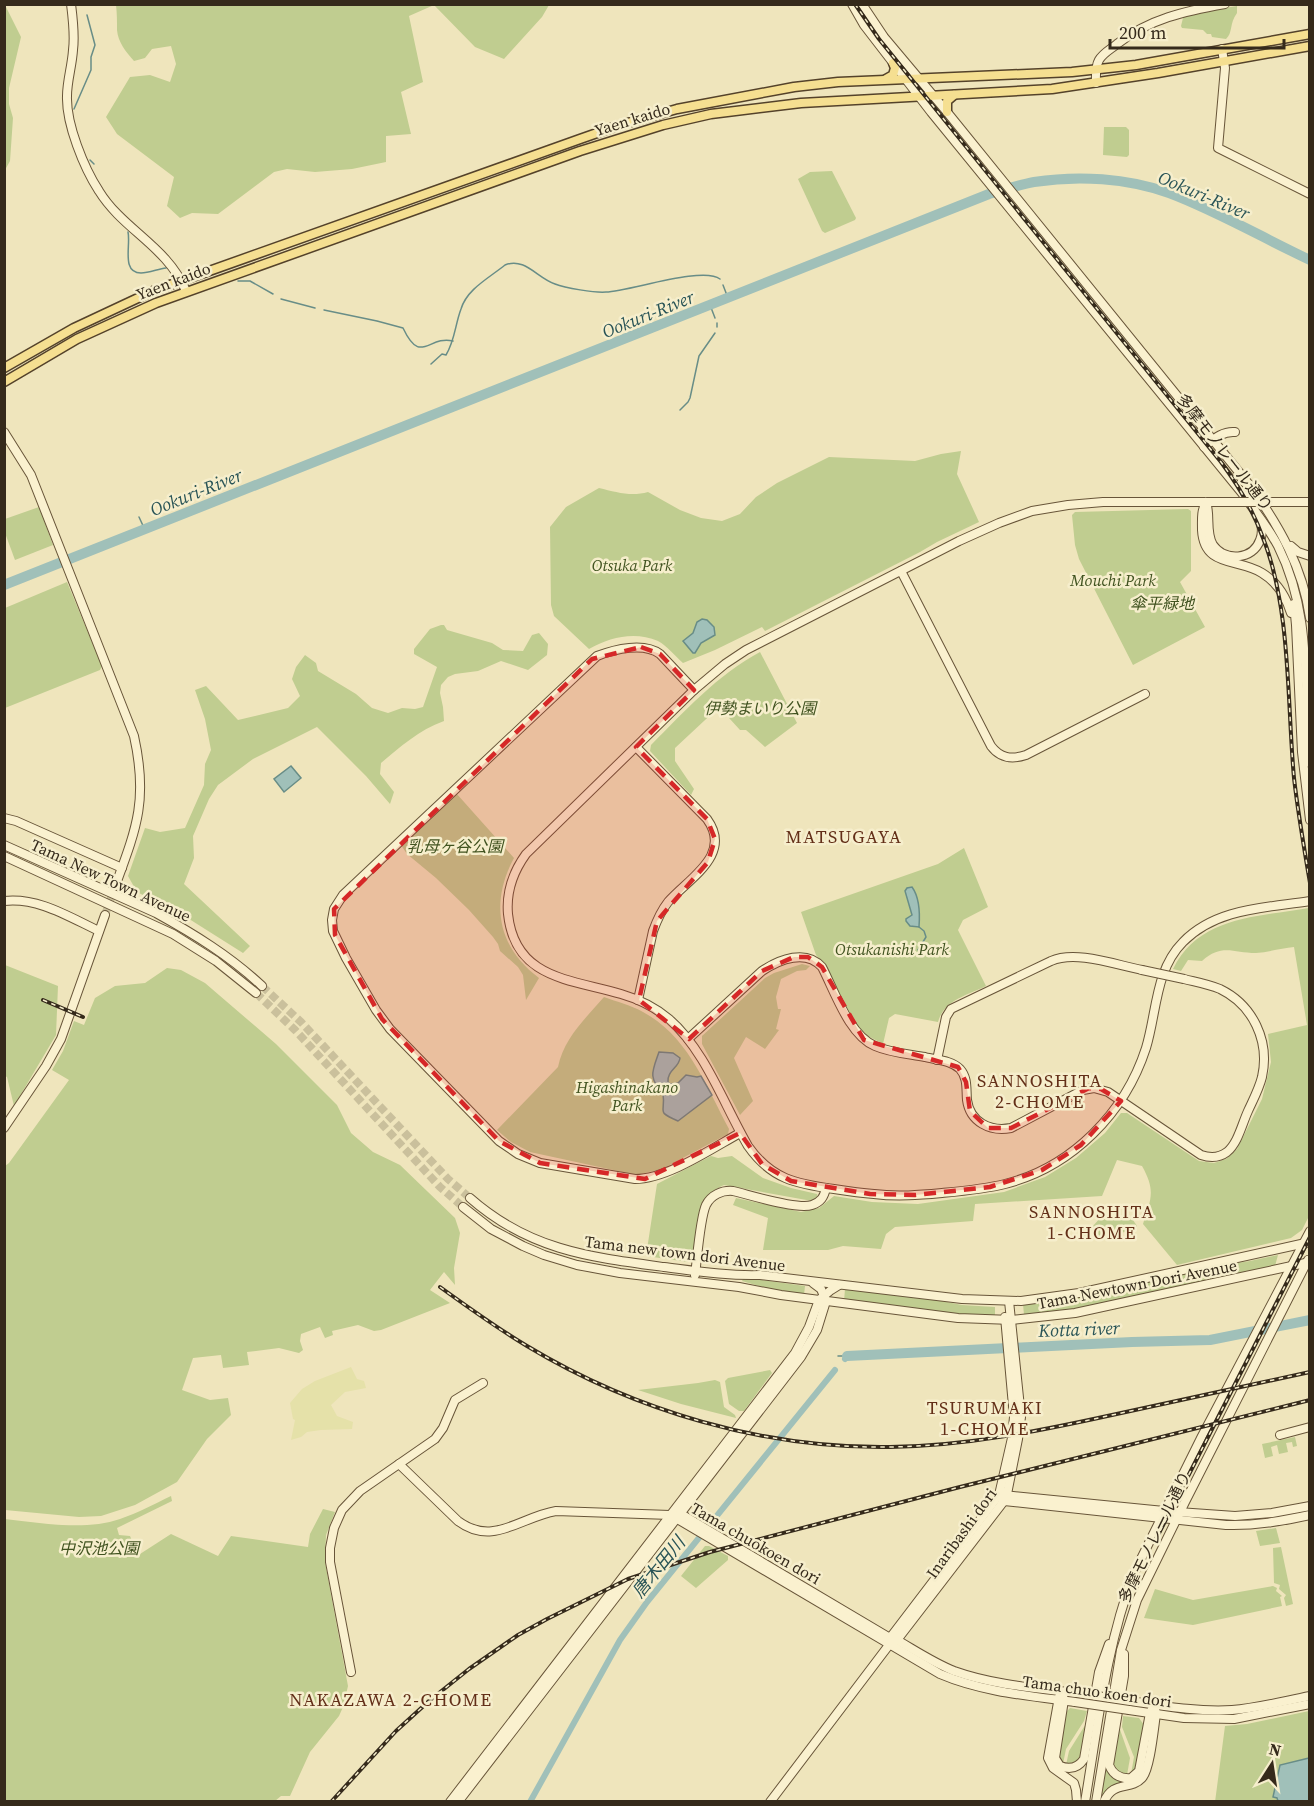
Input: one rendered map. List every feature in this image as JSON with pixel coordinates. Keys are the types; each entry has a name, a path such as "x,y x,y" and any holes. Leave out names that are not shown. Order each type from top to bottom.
{"main road":[{"name":"Yaen kaido","path":"4,368 74,328 182,280 643,118 775,89 820,83 1035,75 1096,70 1310,34"},
{"name":"Yaen kaido","path":"4,382 77,339 186,291 646,130 705,115 758,107 1034,91 1096,83 1310,46"},
{"path":"883,80 893,75 894,63"},
{"path":"962,76 957,81 957,85 958,89 966,94"},
{"path":"871,81 880,91 879,96 874,99"},
{"path":"947,112 947,100 954,95"},
{"path":"643,118 646,130"},
{"path":"511,164 513,176"},
{"path":"411,199 415,210"},
{"path":"391,206 399,208 402,212 400,216"}],"street":[{"path":"71,4 74,49 67,99 68,116 73,134 92,179 105,201 155,247 182,280 186,291"},
{"path":"852,4 864,25 919,97"},
{"path":"862,4 884,37 947,112"},
{"path":"1096,83 1096,70 1100,59 1132,34 1150,24 1177,14 1225,4"},
{"path":"1222,50 1224,61 1218,148 1310,194"},
{"name":"多摩モノレール通り","path":"919,97 1204,447 1261,519 1278,546 1296,595 1304,631 1310,763"},
{"name":"多摩モノレール通り","path":"947,112 1269,512 1286,541 1300,574 1310,618"},
{"path":"4,432 31,475 134,736 141,789 138,818 116,884"},
{"path":"1204,447 1225,432 1235,432"},
{"path":"1310,502 1103,502 1068,505 1032,512 999,523 901,571 746,650 724,664 694,690 526,854 512,877 508,907 514,937 524,953 536,965 559,979 639,1000 668,1018 688,1039 699,1055 740,1133 756,1158 776,1175 802,1184 890,1196 951,1192 1006,1184 1042,1170 1071,1153 1095,1132 1121,1101 1133,1080 1144,1053 1166,968 1175,951 1184,941 1205,924 1225,915 1310,901"},
{"path":"1206,502 1209,510 1211,539 1216,548 1229,556 1245,555 1254,549 1262,534 1261,519"},
{"path":"1206,502 1202,510 1203,533 1207,548 1222,560 1255,569 1269,578 1287,601 1296,632"},
{"path":"1286,541 1298,552 1310,556"},
{"path":"1286,565 1295,612 1302,752 1310,820"},
{"path":"901,571 991,746 1001,755 1017,758 1026,755 1145,694"},
{"path":"694,690 654,650 641,647 597,656 343,895 334,909 332,927 346,958 376,1010 390,1029 499,1141 518,1154 540,1163 645,1179 664,1174 740,1133"},
{"path":"636,747 707,819 713,829 715,839 714,852 708,862 667,904 657,921 639,1000"},
{"path":"4,818 16,820 122,868"},
{"name":"Tama New Town Avenue","path":"4,845 156,913 234,961 262,986"},
{"name":"Tama New Town Avenue","path":"4,856 173,934 216,961 256,993"},
{"path":"4,901 22,900 41,905 99,931"},
{"path":"4,1128 58,1046 105,915"},
{"path":"688,1039 769,966 794,957 808,957 822,967 852,1025 864,1040 883,1049 953,1064 962,1072 966,1082 970,1110 977,1120 993,1130 1005,1130 1018,1126 1089,1088 1101,1089 1201,1155 1214,1157 1228,1151 1235,1140 1262,1078 1264,1054 1262,1038 1253,1018 1234,998 1213,987 1142,970 1078,957 1066,957 1051,961 951,1009 946,1017 937,1060"},
{"path":"694,1282 705,1208 707,1202 715,1195 729,1190 806,1206 823,1198 826,1188"},
{"name":"Tama new town dori Avenue","path":"470,1198 497,1219 528,1237 562,1250 696,1271 739,1276 760,1275 840,1285"},
{"name":"Tama new town dori Avenue","path":"463,1207 491,1229 539,1253 577,1265 620,1273 823,1299"},
{"path":"1290,1267 1306,1243 1310,1231"},
{"name":"Tama Newtown Dori Avenue","path":"840,1285 962,1299 1009,1301 1071,1295 1306,1243"},
{"path":"620,1273 616,1266 621,1261"},
{"name":"多摩モノレール通り","path":"1096,1802 1117,1674 1137,1600 1180,1511 1309,1261"},
{"name":"Tama Newtown Dori Avenue","path":"823,1299 958,1318 1008,1320 1075,1313 1309,1261"},
{"name":"多摩モノレール通り","path":"1084,1802 1114,1635 1134,1573 1162,1514 1290,1267"},
{"path":"810,1281 818,1286 823,1299"},
{"path":"459,1802 676,1516 795,1353 823,1299 840,1285"},
{"name":"Inaribashi dori","path":"770,1802 1004,1497 1014,1417 1008,1320 1009,1301"},
{"path":"351,1672 330,1562 331,1537 339,1515 352,1498 439,1435 455,1400 483,1383"},
{"path":"1280,1435 1310,1427"},
{"path":"399,1464 458,1521 481,1532 501,1530 539,1515 567,1510 676,1516"},
{"path":"1004,1497 1162,1514 1176,1519 1243,1525 1310,1515"},
{"path":"1162,1514 1180,1511 1243,1516 1310,1506"},
{"path":"450,1802 676,1516"},
{"name":"Tama chuokoen dori","path":"676,1516 892,1641"},
{"path":"1062,1691 1055,1758 1060,1766 1072,1768 1079,1766 1084,1759 1100,1672 1105,1652 1114,1635"},
{"path":"1125,1638 1124,1676 1109,1765 1119,1777 1131,1778 1139,1771 1153,1713"},
{"name":"Tama chuo koen dori","path":"892,1641 956,1671 995,1681 1062,1691 1076,1698"},
{"name":"Tama chuo koen dori","path":"892,1641 931,1670 953,1680 995,1690 1061,1700 1076,1698 1129,1706 1153,1713 1199,1719 1234,1719 1310,1704"},
{"name":"Tama chuo koen dori","path":"1129,1706 1154,1705 1200,1710 1233,1710 1310,1696"},
{"path":"1061,1700 1048,1758 1053,1768 1074,1783 1077,1802"},
{"path":"1104,1802 1108,1793 1113,1789 1137,1782 1146,1772 1154,1705"}],"highlighted area":[{"path":"641,647 660,654 694,690 636,747 707,819 715,839 708,862 657,921 639,1000 689,1039 762,971 794,957 808,957 822,967 864,1040 958,1067 966,1082 970,1111 988,1128 1011,1128 1089,1088 1101,1089 1121,1101 1081,1145 1042,1170 990,1187 915,1195 870,1194 791,1181 762,1164 740,1133 645,1179 540,1163 499,1141 382,1019 335,935 334,909 592,659"}],"shaded area":[{"path":"351,1367 357,1379 364,1381 366,1388 345,1392 331,1405 337,1416 353,1422 352,1429 307,1432 291,1440 295,1420 290,1403 302,1389 315,1381"}],"green space":[{"path":"116,4 549,5 542,17 504,59 475,47 434,5 409,16 423,82 401,92 411,134 386,136 386,162 352,169 315,172 287,169 274,172 218,214 192,213 180,218 167,206 174,177 117,134 106,117 130,77 150,75 170,82 176,64 171,46 152,49 145,58 134,61 119,39"},
{"path":"5,5 21,37 9,88 9,104 13,118 10,161 5,170"},
{"path":"1237,6 1230,34 1226,39 1212,37 1203,30 1181,26 1183,18 1188,14"},
{"path":"1104,127 1126,127 1129,130 1129,155 1127,157 1103,155"},
{"path":"832,171 856,218 825,233 798,179 810,172"},
{"name":"Otsuka Park","path":"961,451 957,474 979,522 765,631 762,627 683,663 658,641 640,636 605,641 589,649 554,616 551,605 550,527 566,507 599,488 630,494 648,492 680,510 701,518 722,521 740,514 756,497 777,483 829,457 915,461"},
{"path":"39,507 53,545 15,560 5,533 5,519"},
{"name":"傘平緑地","path":"1188,509 1191,511 1191,571 1180,582 1205,627 1133,665 1079,559 1072,515 1075,512"},
{"path":"67,582 102,666 100,670 5,708 5,608"},
{"path":"444,625 447,630 492,643 503,650 523,651 532,635 539,633 548,644 547,655 528,670 501,661 478,671 448,677 441,685 440,693 444,721 418,734 381,763 380,774 394,792 390,804 366,776 317,727 253,759 218,785 209,799 193,836 194,858 184,884 250,946 243,953 186,917 137,892 128,876 145,828 160,832 185,828 204,785 205,764 211,750 205,719 195,690 206,686 238,720 288,708 300,696 292,679 296,667 305,655 316,663 318,671 356,694 372,708 388,713 402,708 423,707 437,667 414,654 414,649 430,629"},
{"name":"伊勢まいり公園","path":"760,652 797,723 765,747 746,730 740,730 719,707 675,748 675,761 694,789 691,795 650,751 651,745 730,671"},
{"name":"乳母ヶ谷公園","path":"456,793 514,858 506,875 500,907 506,938 525,966 539,978 526,1000 523,975 518,967 500,951 493,937 469,910 407,854 401,845"},
{"name":"Otsukanishi Park","path":"964,848 988,907 963,920 958,930 986,986 945,1008 938,1022 895,1014 889,1018 883,1044 868,1036 856,1024 823,963 816,955 801,912 938,864"},
{"path":"1309,908 1309,1216 1302,1230 1291,1238 1177,1265 1143,1224 1151,1189 1142,1166 1117,1160 1102,1196 975,1204 973,1221 895,1227 886,1234 881,1249 843,1246 828,1250 763,1250 768,1218 733,1205 736,1198 801,1212 819,1208 834,1196 872,1202 918,1204 1004,1192 1045,1177 1076,1158 1105,1133 1121,1113 1127,1113 1199,1161 1214,1163 1226,1159 1237,1149 1262,1099 1271,1062 1268,1034 1307,1025 1294,947 1256,953 1228,950 1216,952 1202,961 1188,960 1181,971 1173,969 1184,952 1198,938 1214,929 1250,917"},
{"path":"802,964 810,966 806,970 797,971 781,979 776,997 778,1009 781,1009 776,1029 779,1030 765,1049 746,1037 734,1058 753,1101 740,1115 702,1044 702,1036 765,978"},
{"path":"5,965 58,986 56,1035 14,1106 5,1076"},
{"path":"167,968 181,970 205,983 276,1044 337,1105 351,1133 373,1152 400,1165 455,1218 460,1233 454,1268 455,1285 444,1272 430,1290 450,1303 381,1330 374,1331 358,1325 332,1331 333,1335 325,1338 320,1327 301,1334 300,1341 303,1350 299,1353 279,1348 247,1352 249,1365 223,1368 221,1355 193,1358 182,1390 210,1400 228,1398 231,1415 207,1439 177,1482 135,1505 101,1516 79,1517 5,1510 5,1166 69,1080 52,1070 63,1051 74,1021 84,1025 95,998 115,986 145,983"},
{"name":"Higashinakano Park","path":"604,997 643,1012 672,1034 704,1079 729,1129 728,1134 662,1169 636,1175 530,1152 511,1142 497,1130 558,1067 570,1038"},
{"path":"711,1156 718,1158 732,1156 763,1178 817,1194 818,1197 812,1201 724,1185 712,1192 704,1201 698,1220 697,1242 688,1262 646,1256 657,1184"},
{"path":"1107,1214 1133,1220 1137,1226 1135,1230 1084,1240 1082,1238 1102,1216"},
{"path":"1278,1255 1275,1266 1074,1310 1024,1315 1023,1304 1072,1298"},
{"path":"743,1279 805,1286 804,1295 769,1289 742,1281"},
{"path":"845,1289 962,1305 995,1307 995,1316 844,1301"},
{"path":"770,1370 772,1373 744,1411 739,1411 729,1404 725,1381 728,1378"},
{"path":"715,1380 720,1382 724,1407 736,1418 638,1390 698,1383"},
{"path":"1295,1437 1297,1446 1293,1447 1292,1442 1286,1443 1288,1452 1279,1454 1277,1445 1271,1447 1273,1456 1265,1458 1262,1444"},
{"name":"中沢池公園","path":"171,1496 172,1501 117,1528 119,1535 130,1536 140,1554 171,1534 218,1556 231,1536 308,1547 310,1534 323,1509 335,1512 326,1535 325,1562 348,1686 339,1716 310,1752 290,1796 281,1796 275,1801 5,1801 5,1519 48,1524 93,1525 127,1517"},
{"path":"1276,1528 1280,1543 1260,1546 1256,1531"},
{"path":"705,1546 728,1556 728,1560 696,1588 681,1576"},
{"path":"1281,1547 1293,1604 1286,1606 1284,1598 1286,1595 1279,1589 1280,1585 1274,1583 1273,1548"},
{"path":"1273,1586 1282,1596 1280,1597 1282,1606 1193,1625 1144,1618 1155,1589 1193,1600"},
{"path":"1070,1708 1087,1711 1084,1721 1066,1749 1063,1764 1057,1755 1064,1714"},
{"path":"1309,1711 1309,1801 1215,1802 1225,1726 1247,1724"},
{"path":"1123,1716 1139,1718 1144,1725 1136,1769 1131,1774 1134,1757 1122,1727"},
{"path":"1089,1719 1081,1758 1072,1765 1066,1765 1069,1751"},
{"path":"1118,1724 1130,1758 1127,1775 1115,1771 1112,1763"},
{"path":"1107,1761 1107,1766 1130,1781 1105,1793 1100,1802"}],"water":[{"path":"702,619 707,620 714,627 715,635 701,643 693,653 683,641 693,633 697,622"},
{"path":"291,766 301,778 284,792 274,779"},
{"path":"912,887 918,901 919,927 910,926 906,921 912,915 905,891"},
{"path":"659,1052 673,1053 680,1058 669,1075 670,1084 678,1083 686,1075 701,1076 712,1095 678,1121 664,1113 663,1094 653,1079 653,1070"},
{"path":"1309,1758 1309,1801 1278,1801 1273,1797 1280,1765"}],"waterway":[{"path":"74,109 91,70 91,57 95,45 87,15"},
{"path":"90,160 94,164"},
{"name":"Ookuri-River","path":"4,585 989,194 1034,182 1085,178 1119,181 1153,188 1205,208 1310,260"},
{"path":"128,232 129,263 135,272 166,268"},
{"path":"431,364 442,354 446,355 461,309 468,296 479,284 505,265 519,264 555,284 595,292 617,291 698,275 720,279"},
{"path":"238,281 250,281 273,294"},
{"path":"723,285 728,298"},
{"path":"281,299 315,308"},
{"path":"710,305 715,318"},
{"path":"324,310 403,328 409,339 420,347 444,340 453,341"},
{"path":"680,410 690,398 699,356 715,333"},
{"path":"139,517 145,530"},
{"path":"918,950 926,937 924,931 919,927"},
{"name":"Kotta river","path":"847,1356 1210,1340 1310,1320"},
{"path":"838,1356 847,1356"},
{"name":"唐木田川","path":"530,1802 620,1640 647,1602 835,1370"}],"tunnel":[{"path":"105,915 116,884"},
{"path":"262,986 301,1022 448,1179 470,1198"},
{"path":"256,993 295,1030 440,1187 463,1207"}],"railway":[{"path":"855,4 879,39 1221,462 1250,508 1263,538 1279,594 1286,656 1294,778 1310,883"},
{"path":"43,1000 83,1017"},
{"path":"1156,1539 1310,1237"},
{"path":"440,1287 494,1325 568,1369 656,1407 702,1422 748,1433 843,1446 918,1446 1002,1437 1310,1372"},
{"path":"331,1802 396,1731 469,1669 518,1635 628,1579 710,1552 1310,1400"}],"district":[{"name":"MATSUGAYA","path":"844,836"},
{"name":"SANNOSHITA 2-CHOME","path":"1040,1090"},
{"name":"SANNOSHITA 1-CHOME","path":"1092,1221"},
{"name":"TSURUMAKI 1-CHOME","path":"985,1417"},
{"name":"NAKAZAWA 2-CHOME","path":"391,1699"}],"park label":[{"name":"Mouchi Park","path":"1113,580"}]}
